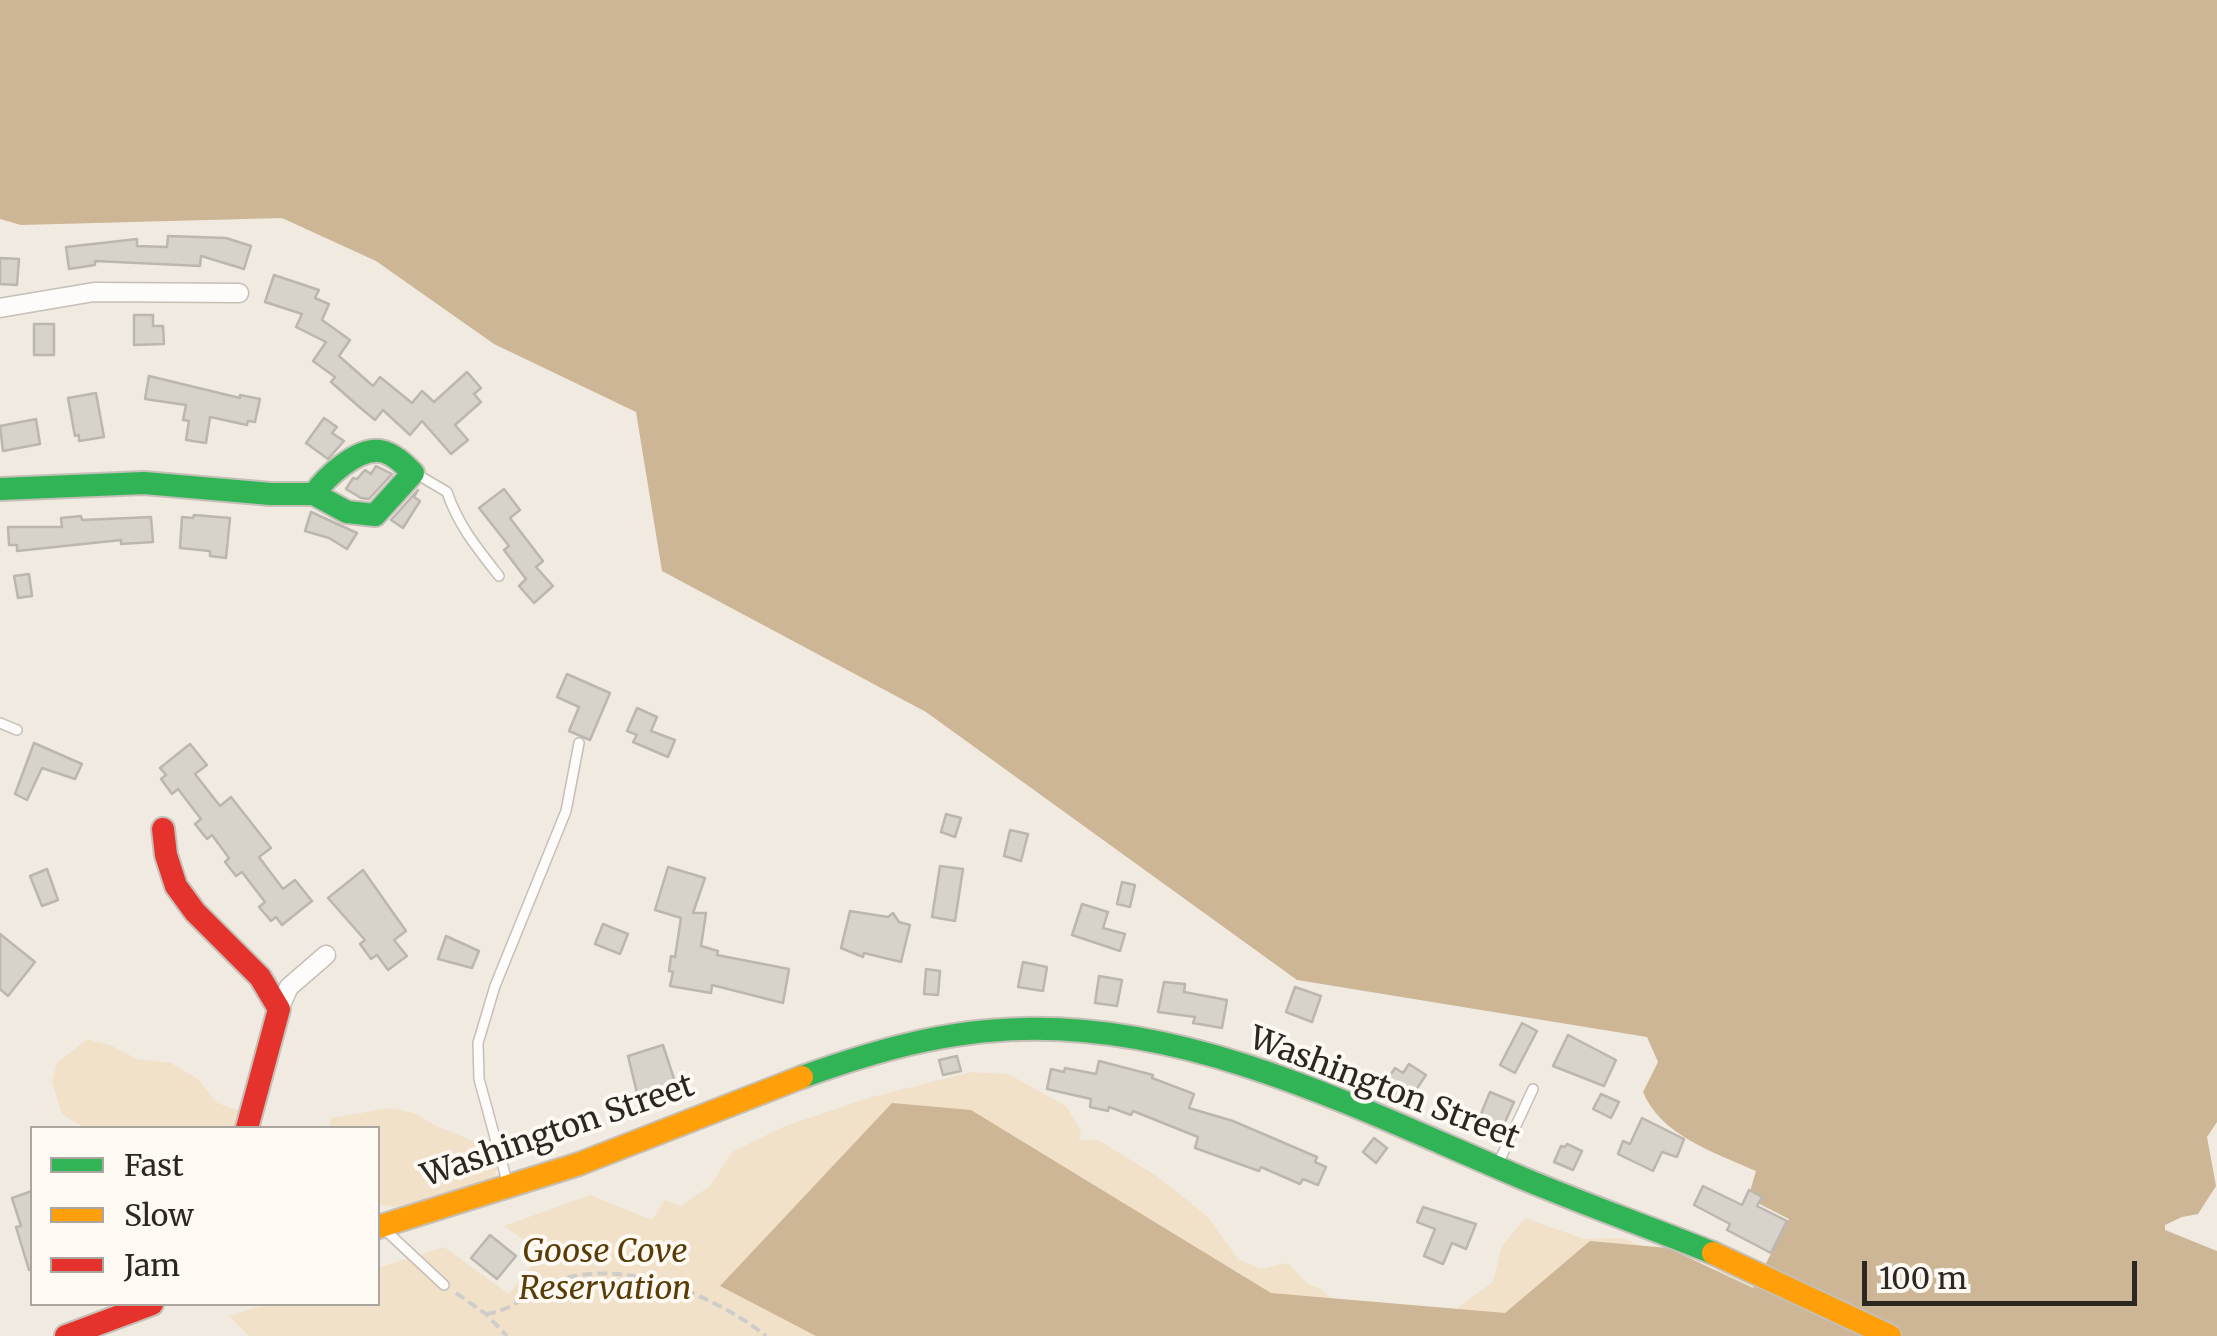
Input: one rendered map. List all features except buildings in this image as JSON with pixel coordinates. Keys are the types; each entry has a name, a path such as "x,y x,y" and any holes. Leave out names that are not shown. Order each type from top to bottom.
{"main road":[{"path":"0,489 144,482 271,494 314,494 347,512 375,516 413,473 392,454 376,450 358,454 320,483 314,494"},
{"path":"163,828 176,886 195,912 260,977 279,1008 248,1126"},
{"name":"Washington Street","path":"380,1227 508,1188 644,1140 830,1067 950,1035 1019,1030 1093,1033 1163,1044 1294,1083 1718,1256 1890,1336"},
{"path":"66,1336 147,1306"}],"street":[{"path":"0,308 94,292 239,293"},
{"path":"279,1008 289,987 326,955"}],"lane":[{"path":"413,473 424,475 447,492 456,518 500,576"},
{"path":"0,723 17,730"},
{"path":"508,1188 479,1079 478,1043 495,986 566,811 579,743"},
{"path":"1496,1167 1532,1090"},
{"path":"380,1228 444,1284"}],"path":[{"path":"486,1314 501,1312 549,1284 574,1276 636,1274 698,1294 766,1336"},
{"path":"444,1284 486,1314 507,1336"}],"green space":[{"path":"87,1039 137,1059 171,1063 198,1079 217,1103 246,1113 263,1126 81,1126 62,1114 52,1082 57,1063"},
{"name":"Goose Cove Reservation","path":"972,1072 1008,1074 1066,1106 1081,1131 1079,1140 1098,1140 1157,1176 1207,1216 1238,1259 1260,1269 1288,1263 1307,1283 1323,1290 1352,1321 1430,1328 1493,1282 1502,1246 1525,1218 1584,1239 1622,1238 1704,1271 1772,1262 1830,1336 249,1336 229,1316 262,1306 380,1306 380,1267 444,1247 509,1294 542,1253 504,1226 590,1195 652,1220 665,1200 681,1206 710,1186 732,1152 785,1126 868,1098"},
{"path":"390,1108 414,1113 481,1144 499,1164 493,1180 400,1208 380,1204 380,1126 329,1126 331,1118"}],"shaded area":[{"path":"0,0 2217,0 2217,1122 2207,1137 2216,1186 2198,1214 2165,1225 2165,1230 2217,1251 2217,1336 816,1336 720,1286 892,1103 971,1110 1271,1293 1505,1313 1590,1241 1668,1248 1753,1288 1789,1219 1748,1198 1756,1171 1676,1132 1651,1107 1643,1092 1658,1062 1647,1037 1297,980 926,712 662,571 636,412 494,344 376,261 282,218 21,225 0,219"}],"traffic: fast":[{"path":"0,489 144,483 314,494 347,512 375,515 413,473 389,454 371,451 343,465 314,494"},
{"path":"802,1077 911,1044 995,1030 1088,1031 1151,1041 1214,1056 1337,1099 1539,1185 1713,1253"}],"traffic: slow":[{"path":"380,1226 579,1164 802,1077"},
{"path":"1713,1253 1890,1336"}],"traffic: jam":[{"path":"163,829 176,886 195,912 260,977 279,1009 248,1126"},
{"path":"66,1336 147,1306"}]}
